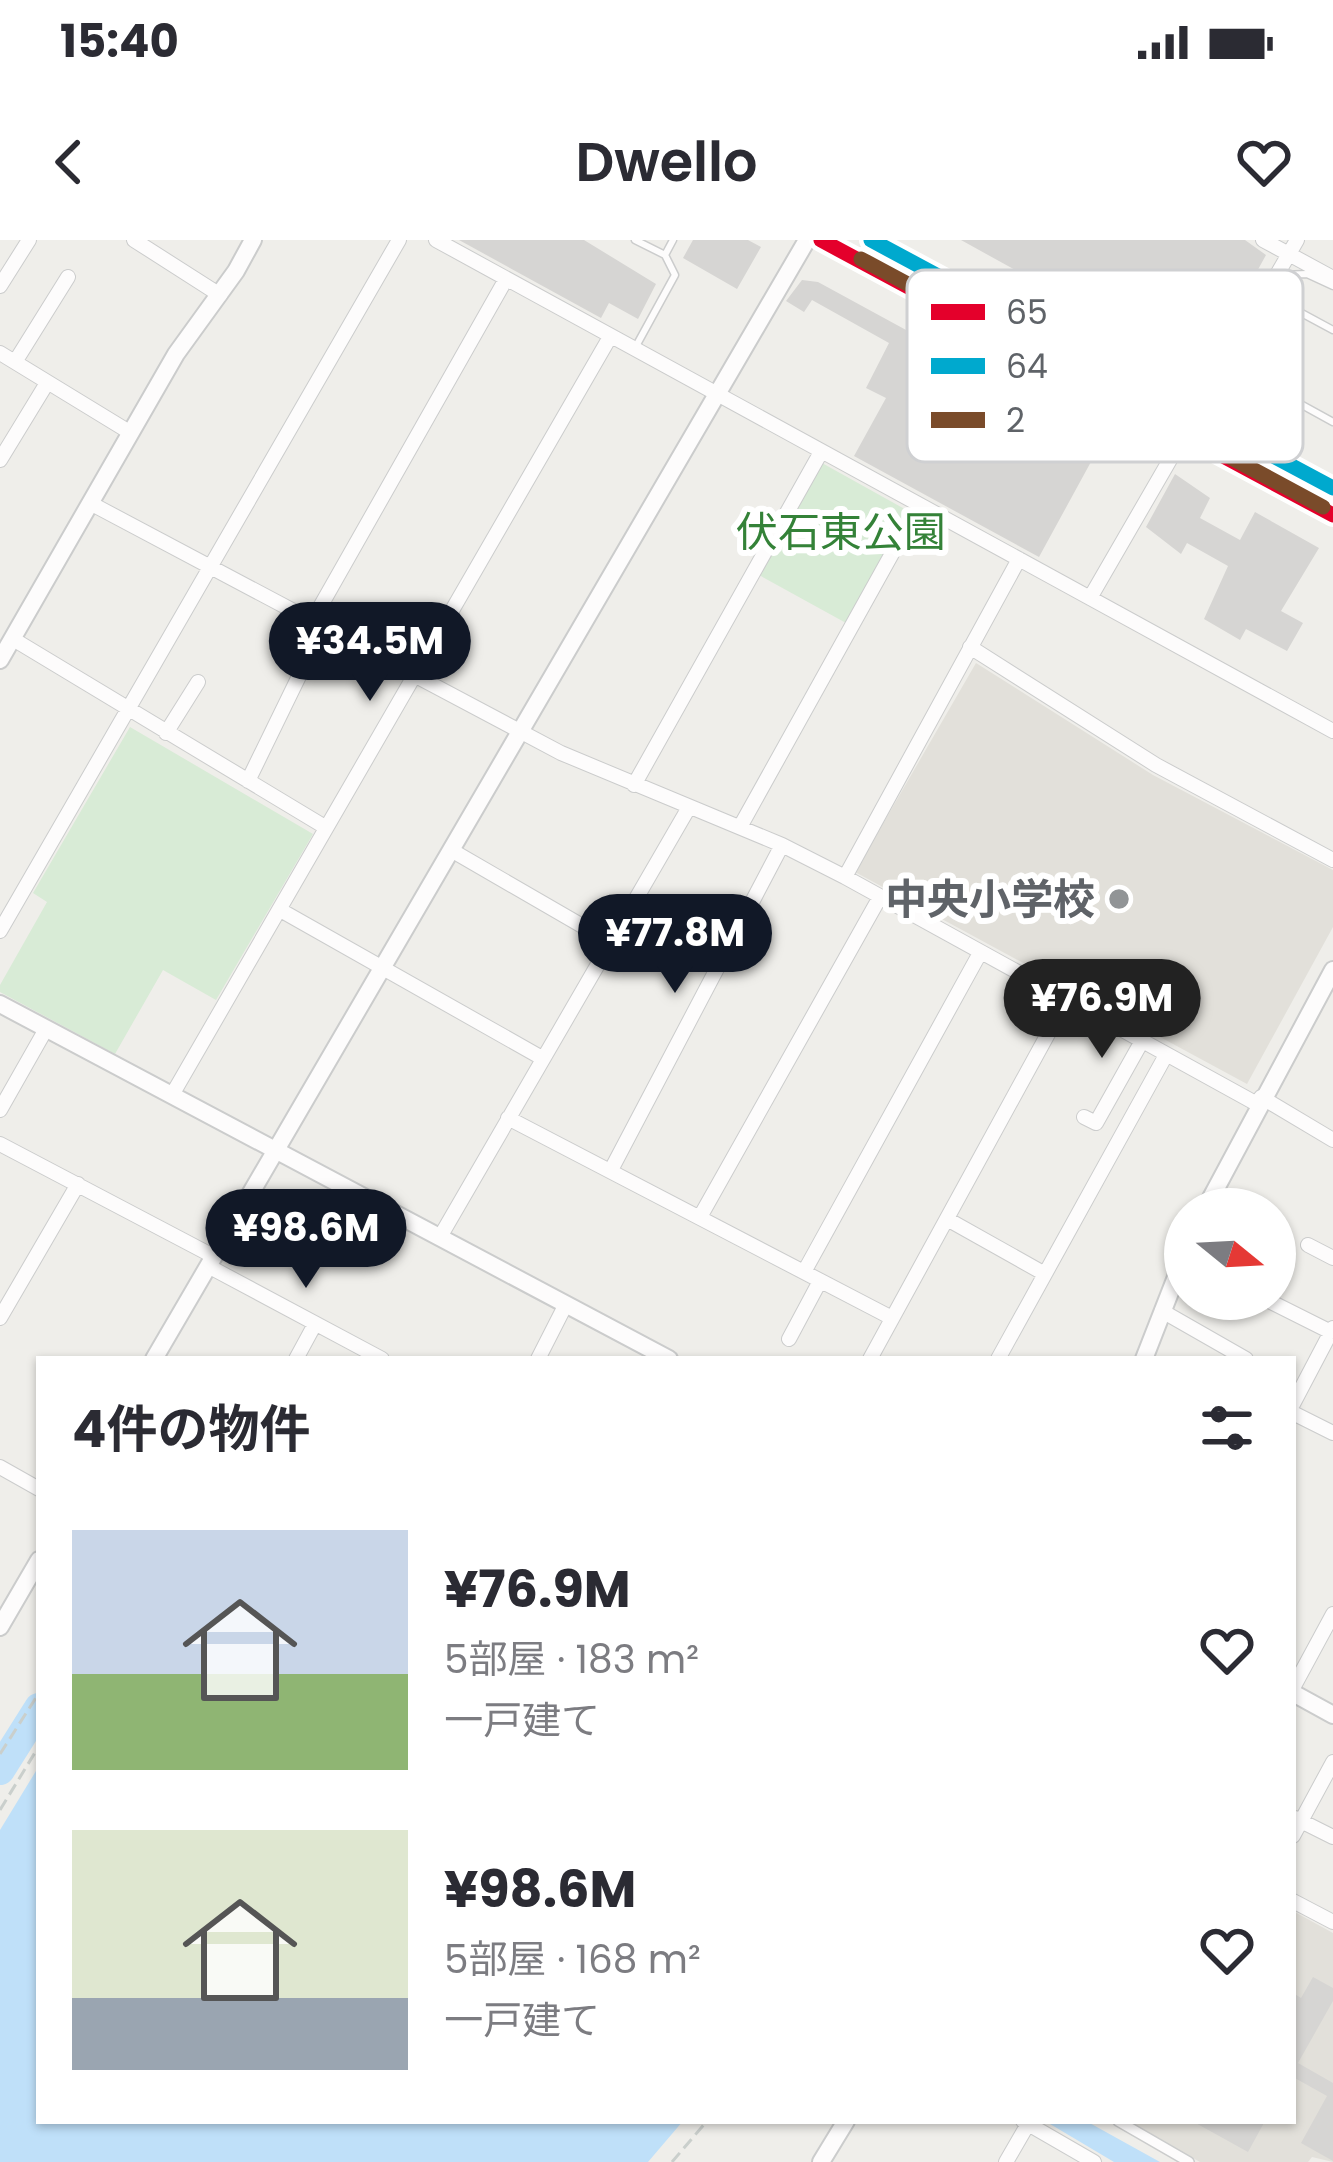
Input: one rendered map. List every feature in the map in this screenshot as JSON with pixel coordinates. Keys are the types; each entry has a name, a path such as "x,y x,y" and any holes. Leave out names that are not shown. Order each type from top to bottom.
{"street":[{"path":"0,286 29,240"},
{"path":"134,240 220,295"},
{"path":"0,660 176,354 253,240"},
{"path":"0,931 399,240"},
{"path":"436,240 1333,731"},
{"path":"156,1356 807,240"},
{"path":"820,240 907,286"},
{"path":"871,240 927,270"},
{"path":"1264,240 1333,282"},
{"path":"1280,270 1298,240"},
{"path":"15,362 68,278"},
{"path":"248,782 317,626 506,279"},
{"path":"172,1095 610,337"},
{"path":"0,353 131,433"},
{"path":"0,460 47,383"},
{"path":"634,784 821,452"},
{"path":"1090,598 1167,462"},
{"path":"1237,462 1333,515"},
{"path":"1290,462 1332,484"},
{"path":"90,503 521,732 782,845 1333,1140"},
{"path":"740,827 920,506"},
{"path":"844,877 1018,559"},
{"path":"13,639 325,826"},
{"path":"970,647 1156,765 1333,860"},
{"path":"166,733 198,682"},
{"path":"440,1237 688,808"},
{"path":"611,1170 782,845"},
{"path":"451,850 610,942"},
{"path":"700,1217 880,897"},
{"path":"282,911 542,1058"},
{"path":"804,1272 980,953"},
{"path":"1216,1188 1333,970"},
{"path":"872,1356 1066,1001"},
{"path":"0,1004 663,1356"},
{"path":"0,1110 46,1029"},
{"path":"1084,1117 1096,1123 1142,1041"},
{"path":"1000,1356 1166,1054"},
{"path":"508,1118 892,1318"},
{"path":"0,1144 376,1356"},
{"path":"0,1318 78,1184"},
{"path":"947,1219 1045,1274"},
{"path":"1308,1245 1333,1258"},
{"path":"789,1339 820,1281"},
{"path":"540,1356 566,1304"},
{"path":"1145,1356 1164,1307"},
{"path":"1162,1312 1241,1356"},
{"path":"1296,1313 1332,1330 1296,1396"},
{"path":"298,1356 315,1324"},
{"path":"1296,1399 1333,1433"},
{"path":"0,1467 36,1487"},
{"path":"0,1628 36,1565"},
{"path":"1296,1684 1333,1614"},
{"path":"1296,1692 1333,1714"},
{"path":"1333,1762 1296,1825 1333,1838"},
{"path":"1296,1902 1333,1922"},
{"path":"821,2162 844,2124"},
{"path":"1006,2162 1025,2124"},
{"path":"1029,2124 1094,2162"},
{"path":"1123,2124 1189,2162"}],"lane":[{"path":"634,350 674,275 665,255 635,240"},
{"path":"665,255 673,240"},
{"path":"1303,276 1333,282"},
{"path":"1303,314 1333,330"},
{"path":"1303,406 1333,422"}],"path":[{"path":"0,1754 36,1698"},
{"path":"0,1810 36,1751"},
{"path":"672,2162 704,2124"}],"shaded area":[{"name":"中央小学校","path":"976,663 1153,775 1333,870 1333,927 1247,1084 855,872"},
{"path":"1296,1913 1333,1933 1333,2162 1312,2157 1308,2162 1200,2162 1133,2124 1296,2124"}],"green space":[{"name":"伏石東公園","path":"822,463 910,512 846,623 759,575"},
{"path":"130,727 313,834 216,1000 163,970 115,1054 0,992 0,985 47,902 33,893"}],"water":[{"path":"36,1771 36,2124 680,2124 648,2162 0,2162 0,1830"},
{"path":"1050,2124 1091,2124 1160,2162 1114,2162"}],"building":[{"path":"459,240 584,240 656,284 638,319 609,303 601,318"},
{"path":"693,240 748,240 761,247 737,289 683,258"},
{"path":"961,240 1245,240 1266,255 1258,270 1015,270"},
{"path":"802,280 818,282 907,331 907,462 1091,462 1039,557 854,456 886,398 866,388 889,343 812,300 804,312 786,301"},
{"path":"1175,474 1210,498 1200,518 1240,540 1255,512 1319,548 1281,611 1303,623 1287,651 1246,629 1240,640 1204,619 1228,566 1187,543 1181,554 1146,527"},
{"path":"1313,1977 1333,1988 1333,2001 1298,2063 1333,2083 1333,2161 1301,2143 1327,2096 1296,2079 1296,1995 1301,1998"},
{"path":"1197,2124 1263,2124 1248,2152"}],"waterway":[{"path":"0,1770 36,1713"}],"transit line":[{"name":"65","path":"821,240 907,286"},
{"name":"64","path":"871,240 927,270"},
{"name":"2","path":"861,259 907,284"},
{"name":"65","path":"1234,462 1333,515"},
{"name":"2","path":"1239,462 1323,507"},
{"name":"64","path":"1285,462 1333,488"}],"place":[{"name":"中央小学校","path":"1119,899"}]}
